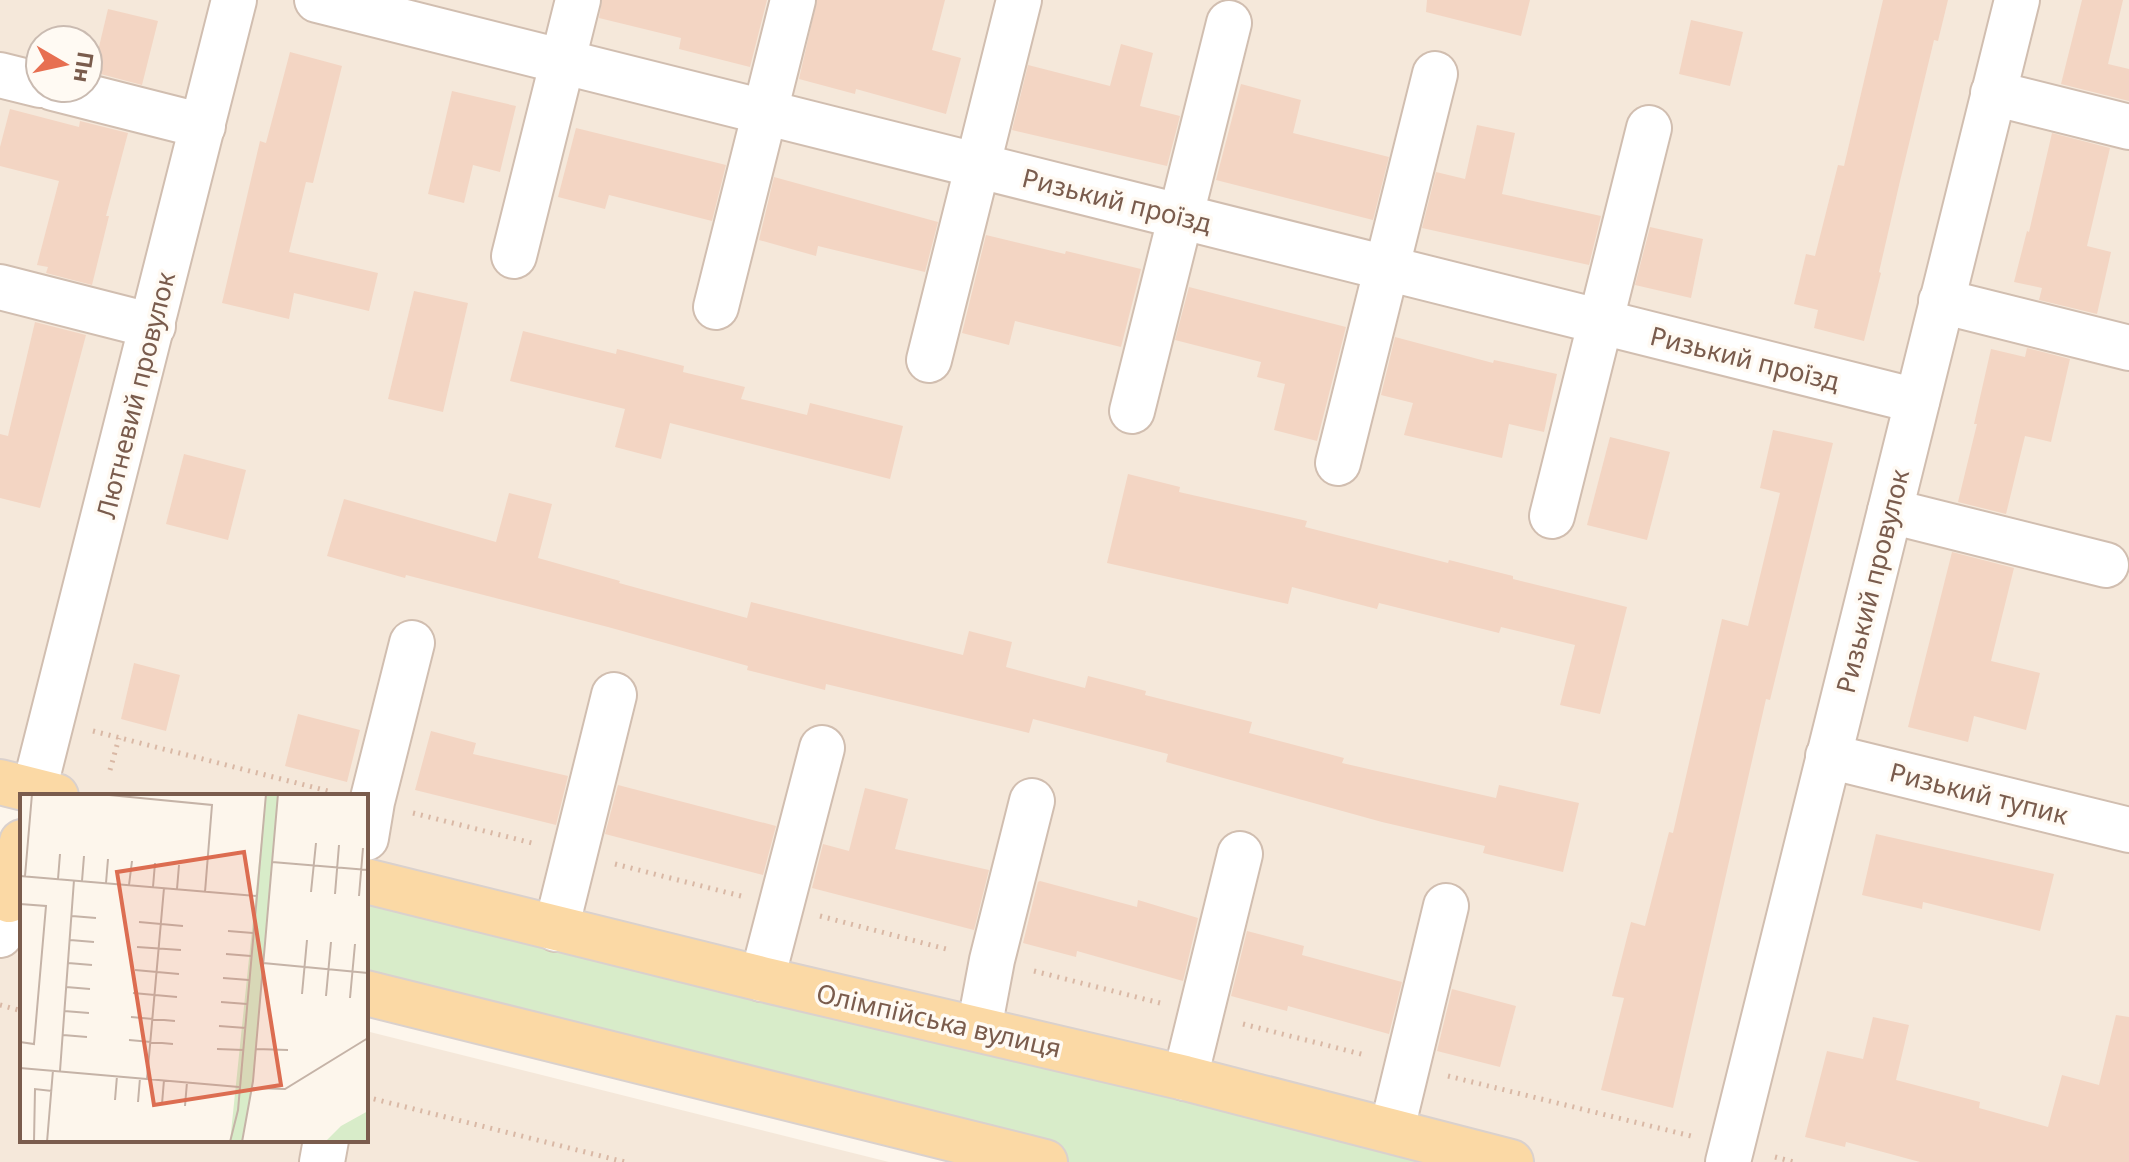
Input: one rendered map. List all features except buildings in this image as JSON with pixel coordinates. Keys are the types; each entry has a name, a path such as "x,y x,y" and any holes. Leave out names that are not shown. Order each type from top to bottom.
{"main road":[{"path":"8,909 20,852"},
{"name":"Олімпійська вулиця","path":"368,882 762,979 1185,1078 1511,1162"},
{"path":"368,993 1045,1162"}],"street":[{"name":"Лютневий провулок","path":"31,791 153,326 234,0"},
{"name":"Ризький проїзд","path":"317,0 1917,401"},
{"path":"514,256 578,0"},
{"path":"716,307 793,0"},
{"path":"929,360 1019,0"},
{"name":"Ризький провулок","path":"1729,1154 2017,0"},
{"path":"1132,411 1229,23"},
{"path":"1338,463 1435,74"},
{"path":"0,75 24,81"},
{"path":"1993,93 2129,127"},
{"path":"104,101 203,126"},
{"path":"1552,516 1649,128"},
{"path":"0,287 153,326"},
{"path":"1941,301 2129,348"},
{"path":"1890,511 2106,565"},
{"path":"363,794 412,643"},
{"path":"556,929 614,695"},
{"path":"762,979 822,748"},
{"name":"Ризький тупик","path":"1828,756 2129,830"},
{"path":"979,1029 992,960 1032,801"},
{"path":"1185,1078 1240,854"},
{"path":"1392,1129 1446,906"},
{"path":"322,1162 326,1142"}],"path":[{"path":"110,770 119,738 302,794"},
{"path":"368,813 574,853 1406,1065 1729,1154 1794,1162"},
{"path":"0,1005 20,1010"},
{"path":"368,1098 625,1162"}],"shaded area":[{"path":"0,0 2129,0 2129,1162 1508,1162 368,876 368,794 43,794 0,783"},
{"path":"0,940 20,945 20,1142 368,1142 368,1032 889,1162 0,1162"}],"green space":[{"path":"368,878 1521,1162 1061,1162 368,989"}]}
